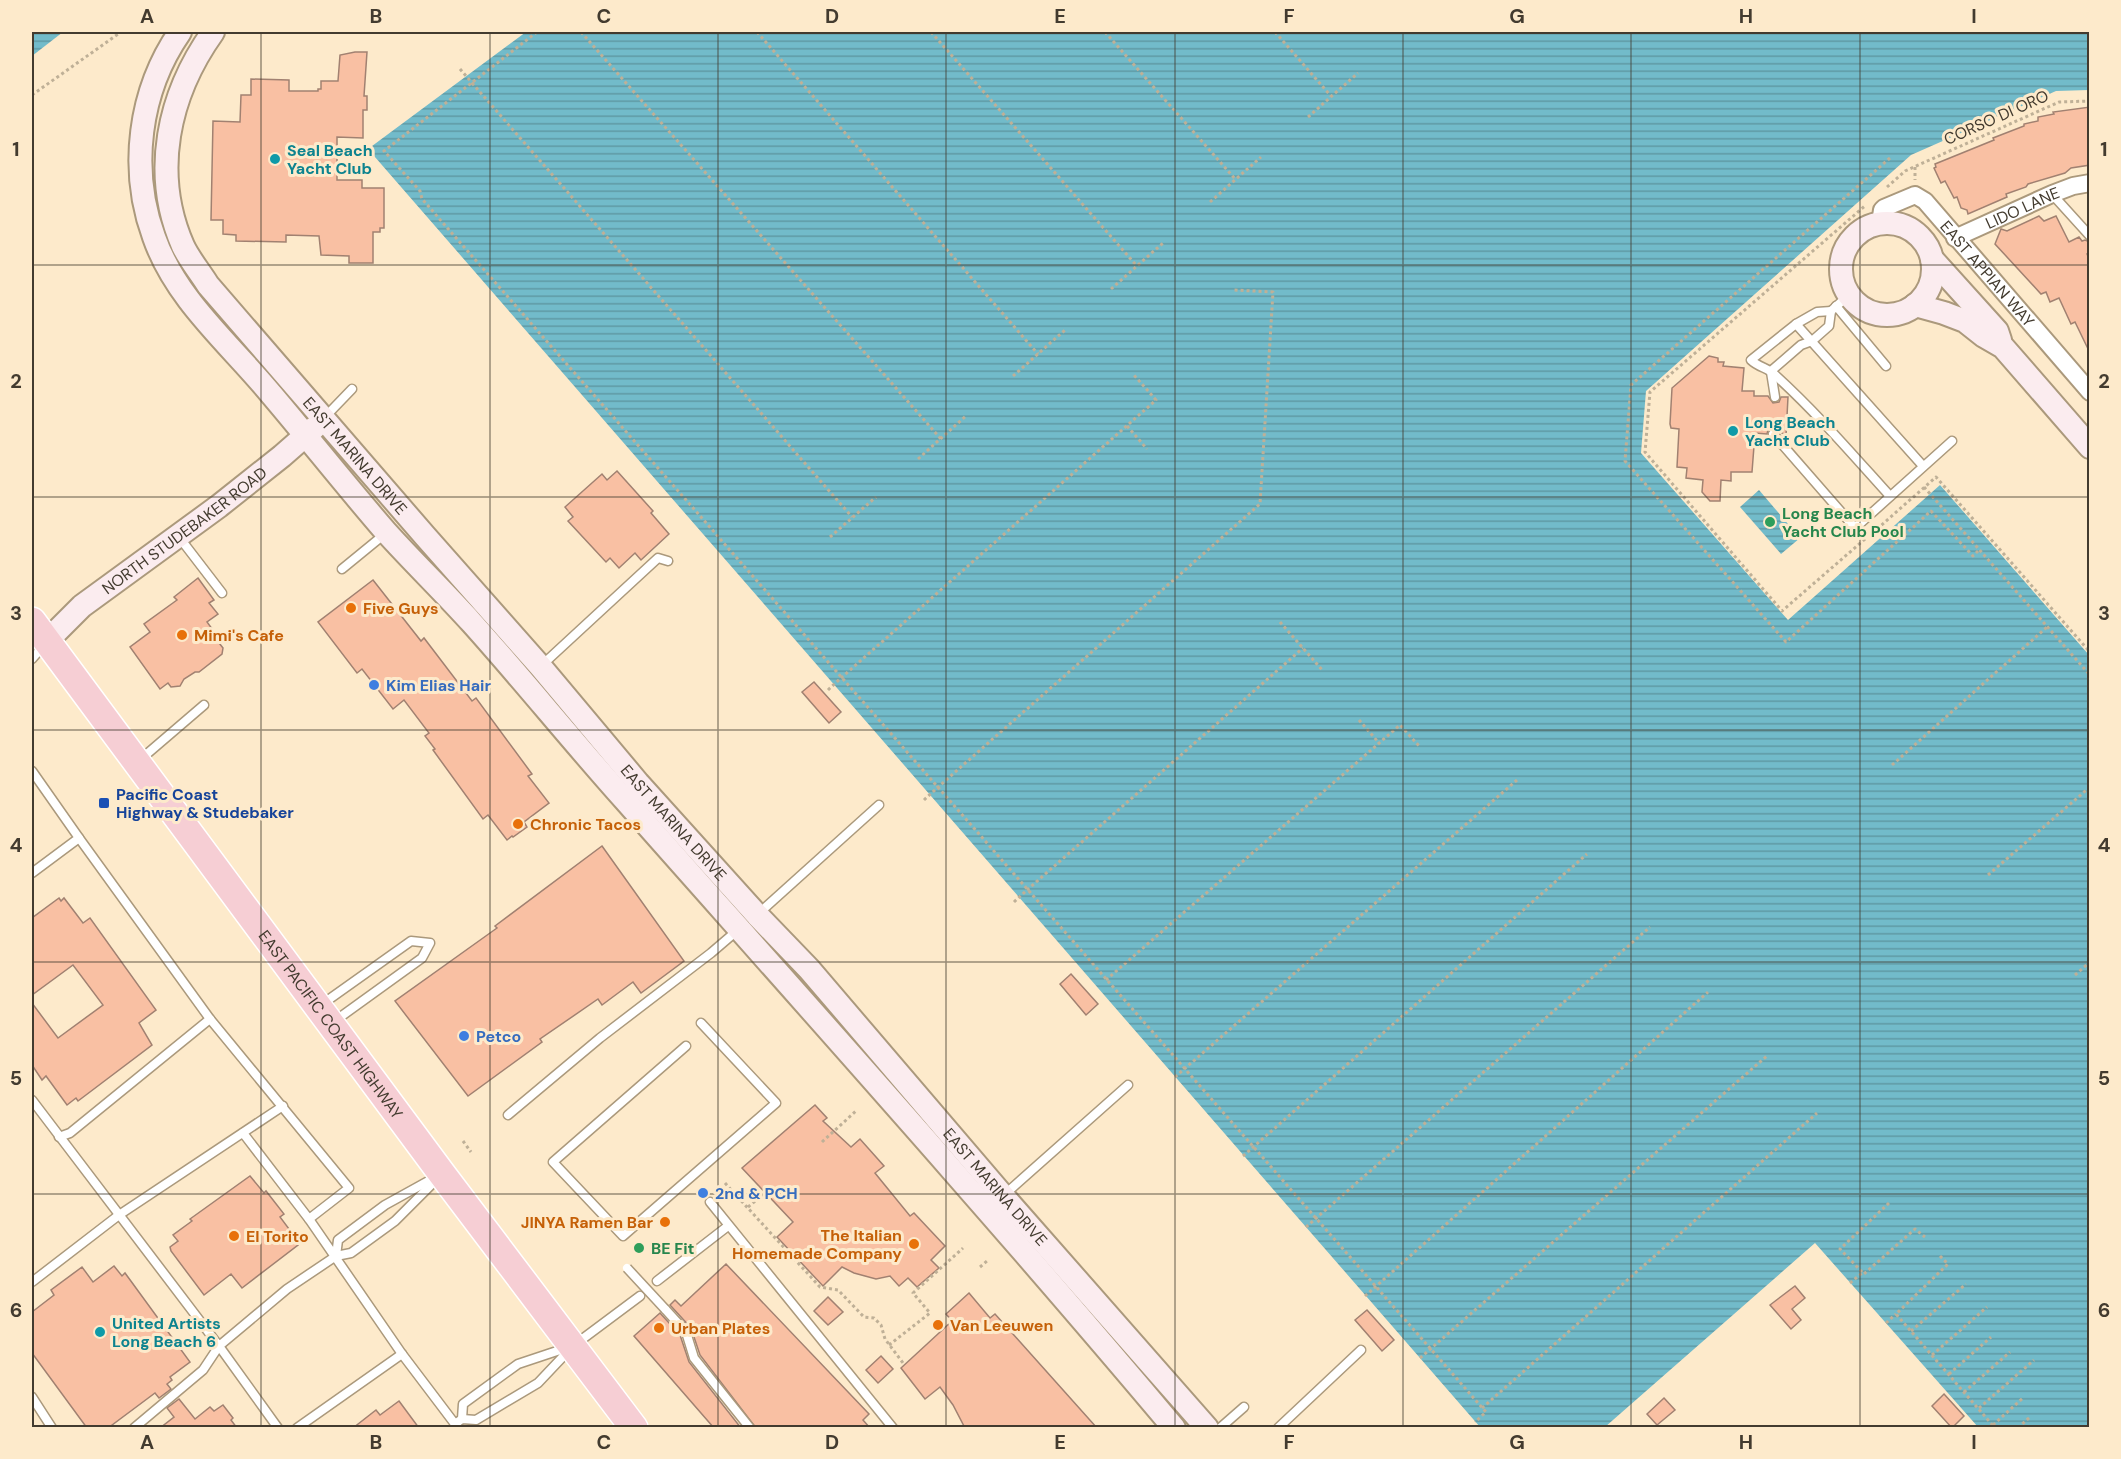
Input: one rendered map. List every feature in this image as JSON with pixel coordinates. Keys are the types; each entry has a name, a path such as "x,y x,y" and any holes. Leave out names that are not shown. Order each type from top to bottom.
{"highway":[{"name":"EAST PACIFIC COAST HIGHWAY","path":"36,641 137,762 324,1016 634,1428"}],"main road":[{"name":"EAST MARINA DRIVE","path":"180,32 149,94 143,122 141,169 146,207 154,237 167,267 185,296 273,396 304,436 387,532 474,625 531,674 638,783 748,922 809,969 1174,1428"},
{"name":"EAST MARINA DRIVE","path":"213,32 184,81 174,110 167,146 168,200 184,248 208,285 417,528 531,674"},
{"path":"1880,224 1897,225 1913,232 1925,244 1932,260 1931,282 1923,297 1915,305 1899,313 1882,315 1861,307 1839,304 1843,285 1841,273 1845,251 1850,241 1859,233 1880,224"},
{"name":"EAST APPIAN WAY","path":"1932,260 1997,331 2003,347"},
{"name":"EAST APPIAN WAY","path":"1915,305 1965,321 2003,347 2090,447"},
{"name":"NORTH STUDEBAKER ROAD","path":"36,641 219,506 324,418"},
{"name":"EAST MARINA DRIVE","path":"995,1203 1207,1428"}],"street":[{"name":"LIDO LANE","path":"1955,238 2052,194 2073,186 2090,183"},
{"name":"EAST APPIAN WAY","path":"1880,224 1882,210 1915,195 1925,201 2090,392"}],"lane":[{"path":"2052,194 2090,236"},
{"path":"1839,304 1817,312 1796,324 1751,360 1757,366 1771,371 1810,408 1890,496"},
{"path":"1771,371 1801,345 1812,341 1829,326 1839,304"},
{"path":"1839,304 1886,366"},
{"path":"1796,324 1923,466"},
{"path":"1771,371 1775,397"},
{"path":"324,418 352,389"},
{"path":"1773,434 1780,445 1855,528 1952,441"},
{"path":"342,569 387,532"},
{"path":"177,535 222,593"},
{"path":"531,674 658,558 668,561"},
{"path":"137,762 204,705"},
{"path":"32,771 210,1018 350,1188 309,1218"},
{"path":"508,1115 600,1038 711,953 879,805"},
{"path":"32,873 79,838"},
{"path":"411,941 430,943 422,958 324,1016 411,941"},
{"path":"59,1137 70,1133 210,1018"},
{"path":"686,1047 553,1162 623,1236 776,1103 701,1023"},
{"path":"995,1203 1128,1085"},
{"path":"32,1100 219,1346 278,1428"},
{"path":"32,1282 118,1215 282,1106"},
{"path":"243,1133 309,1218 402,1354 458,1424"},
{"path":"336,1256 338,1240 385,1205 442,1174"},
{"path":"134,1428 203,1370 219,1346 287,1289 336,1256 351,1253 395,1221 442,1174"},
{"path":"710,1202 893,1428"},
{"path":"657,1281 729,1226"},
{"path":"627,1268 686,1332 694,1358 750,1428"},
{"path":"458,1424 476,1420 538,1383 573,1346 640,1296"},
{"path":"458,1424 463,1404 518,1364 573,1346"},
{"path":"1278,1428 1361,1350"},
{"path":"297,1428 402,1354"},
{"path":"32,1397 52,1428"},
{"path":"1220,1428 1244,1407"}],"path":[{"path":"32,95 121,32"},
{"path":"537,32 384,151 420,191 422,199 1486,1412 1475,1422"},
{"path":"581,32 941,439"},
{"path":"757,32 1038,354"},
{"path":"931,32 1137,266"},
{"path":"1105,32 1236,180"},
{"path":"1275,32 1331,96"},
{"path":"460,69 852,517"},
{"path":"1308,117 1358,73"},
{"path":"472,83 483,94"},
{"name":"CORSO DI ORO","path":"1887,186 1905,171 2059,102 2090,101"},
{"path":"1210,202 1261,157"},
{"path":"1869,202 1650,392 1646,452 1782,611 1936,477 2090,652"},
{"path":"1111,289 1163,243"},
{"path":"937,788 1260,504 1273,292 1234,290"},
{"path":"1013,375 1065,330"},
{"path":"841,678 1156,400 1133,374"},
{"path":"918,459 966,416"},
{"path":"1127,426 1147,448"},
{"path":"1924,486 2090,675"},
{"path":"830,537 876,497"},
{"path":"1280,622 1323,671"},
{"path":"1892,765 2047,627"},
{"path":"1027,890 1303,648"},
{"path":"828,690 851,669"},
{"path":"1359,720 1379,743"},
{"path":"1106,980 1400,725 1420,747"},
{"path":"924,800 949,777"},
{"path":"1175,1077 1517,780"},
{"path":"1988,875 2090,787"},
{"path":"1243,1156 1587,854"},
{"path":"1014,902 1036,882"},
{"path":"1306,1227 1650,927"},
{"path":"2075,975 2090,962"},
{"path":"1365,1296 1707,992"},
{"path":"1420,1358 1768,1055"},
{"path":"822,1142 856,1111"},
{"path":"1482,1408 1817,1113"},
{"path":"463,1141 471,1152"},
{"path":"725,1183 820,1287 838,1290 864,1317 874,1318 881,1325 885,1339 903,1363"},
{"path":"748,1208 765,1193"},
{"path":"1862,1272 1840,1249 1889,1203"},
{"path":"1850,1283 1862,1272 1864,1274 1916,1229 1925,1237"},
{"path":"889,1345 930,1313 913,1293 963,1248"},
{"path":"1886,1323 1948,1264 1940,1256"},
{"path":"980,1267 987,1261"},
{"path":"1911,1331 1966,1284"},
{"path":"1932,1355 1987,1307"},
{"path":"1896,1314 1994,1426 2023,1398"},
{"path":"1949,1374 1991,1337"},
{"path":"1964,1392 2010,1352"},
{"path":"1978,1408 2034,1360"},
{"path":"2018,1428 2031,1416"}],"water":[{"path":"32,32 63,32 32,56"},
{"path":"526,32 2089,32 2089,90 2056,91 1911,155 1646,391 1641,453 1788,620 1940,485 2089,655 2089,1427 1978,1427 1815,1243 1605,1427 1480,1427 368,149"},
{"name":"Long Beach Yacht Club Pool","path":"1759,490 1800,538 1781,554 1740,507"}],"building":[{"name":"Seal Beach Yacht Club","path":"367,52 364,96 367,96 367,110 363,110 363,138 337,137 337,180 362,180 362,188 384,188 384,228 380,228 380,232 373,232 373,263 349,263 349,256 321,255 319,236 286,235 286,242 236,241 236,235 223,234 223,220 211,220 213,121 240,122 241,95 251,95 251,79 289,80 289,91 318,91 321,89 321,81 338,81 340,55"},
{"path":"2090,107 2090,165 2071,168 2065,173 2028,184 2026,187 2006,194 2007,197 1968,214 1967,210 1961,208 1957,197 1954,198 1945,181 1941,183 1934,168 1935,164 1994,140 1993,138 2024,126 2024,124 2038,121 2038,117 2054,114 2053,112"},
{"path":"2039,216 2044,221 2056,216 2069,242 2079,237 2082,241 2090,242 2090,253 2087,254 2090,261 2090,353 2075,322 2071,324 2059,298 2050,302 2046,292 2041,294 1995,244 2001,229 2007,231"},
{"name":"Long Beach Yacht Club","path":"1709,356 1718,358 1718,362 1724,362 1723,366 1744,368 1742,391 1754,391 1754,396 1768,396 1773,403 1779,402 1781,397 1788,397 1786,435 1772,428 1767,434 1755,433 1752,472 1731,472 1731,481 1721,480 1720,501 1710,501 1702,492 1703,480 1686,478 1687,468 1677,467 1679,429 1671,428 1670,424 1672,388"},
{"path":"617,471 653,511 651,513 669,534 641,560 635,553 619,568 610,558 606,562 568,521 573,517 565,507 602,474 607,480"},
{"name":"Mimi's Cafe","path":"198,578 214,600 209,603 218,614 207,622 218,637 216,639 223,648 222,654 199,672 184,679 180,686 171,687 168,683 160,689 130,647 150,632 144,624 177,600 174,597"},
{"path":"373,580 421,641 424,638 472,701 476,698 532,774 528,776 549,803 524,822 527,827 513,837 507,840 488,815 483,819 433,750 435,749 425,736 429,733 404,700 393,709 362,669 357,673 318,622"},
{"path":"814,682 841,712 829,723 802,692"},
{"path":"602,846 684,961 641,993 633,982 602,1005 598,999 540,1039 542,1042 468,1096 395,1001 497,928 495,926"},
{"path":"59,898 61,901 64,898 83,923 90,918 156,1010 139,1023 152,1045 78,1101 76,1098 67,1105 46,1076 42,1080 32,1065 32,1003 58,1038 103,1005 73,965 32,995 32,918"},
{"path":"1071,974 1098,1004 1086,1015 1060,984"},
{"path":"815,1105 827,1118 823,1121 851,1147 860,1139 884,1166 875,1173 910,1216 914,1213 945,1246 931,1260 939,1268 917,1287 908,1278 899,1286 890,1276 876,1279 842,1267 823,1286 777,1237 793,1222 742,1168"},
{"name":"El Torito","path":"250,1176 264,1193 266,1191 284,1214 280,1217 295,1237 293,1238 298,1245 242,1288 231,1274 204,1295 171,1251 170,1247 178,1241 173,1235 192,1221 190,1219"},
{"path":"726,1264 869,1414 863,1420 870,1428 756,1428 700,1355 691,1328 670,1305 675,1300 681,1306"},
{"name":"United Artists Long Beach 6","path":"114,1266 122,1276 125,1273 190,1362 170,1377 172,1380 167,1384 171,1389 159,1398 155,1393 108,1428 87,1428 32,1353 32,1312 54,1295 51,1290 82,1267 93,1282"},
{"path":"1795,1286 1805,1298 1792,1309 1801,1320 1791,1329 1770,1305"},
{"path":"969,1293 990,1318 995,1314 1097,1428 965,1428 940,1387 925,1399 901,1368 952,1321 946,1314"},
{"path":"828,1297 843,1312 828,1325 814,1311"},
{"path":"1367,1310 1394,1340 1382,1351 1355,1320"},
{"path":"660,1313 680,1335 689,1362 741,1428 714,1428 634,1336"},
{"path":"881,1356 893,1369 878,1383 866,1370"},
{"path":"1944,1394 1964,1416 1952,1428 1932,1406"},
{"path":"1664,1398 1675,1410 1657,1425 1647,1414"},
{"path":"179,1399 195,1419 210,1407 214,1411 223,1405 237,1428 160,1428 174,1417 167,1408"},
{"path":"399,1401 419,1428 353,1428 376,1410 380,1415"}],"place":[{"name":"Seal Beach Yacht Club","path":"275,159"},
{"name":"Long Beach Yacht Club","path":"1733,431"},
{"name":"Long Beach Yacht Club Pool","path":"1770,522"},
{"name":"Five Guys","path":"351,608"},
{"name":"Mimi's Cafe","path":"182,635"},
{"name":"Kim Elias Hair","path":"374,685"},
{"name":"Pacific Coast Highway & Studebaker","path":"104,803"},
{"name":"Chronic Tacos","path":"518,824"},
{"name":"Petco","path":"464,1036"},
{"name":"2nd & PCH","path":"703,1193"},
{"name":"JINYA Ramen Bar","path":"665,1222"},
{"name":"El Torito","path":"234,1236"},
{"name":"The Italian Homemade Company","path":"914,1244"},
{"name":"BE Fit","path":"639,1248"},
{"name":"Van Leeuwen","path":"938,1325"},
{"name":"Urban Plates","path":"659,1328"},
{"name":"United Artists Long Beach 6","path":"100,1332"}]}
